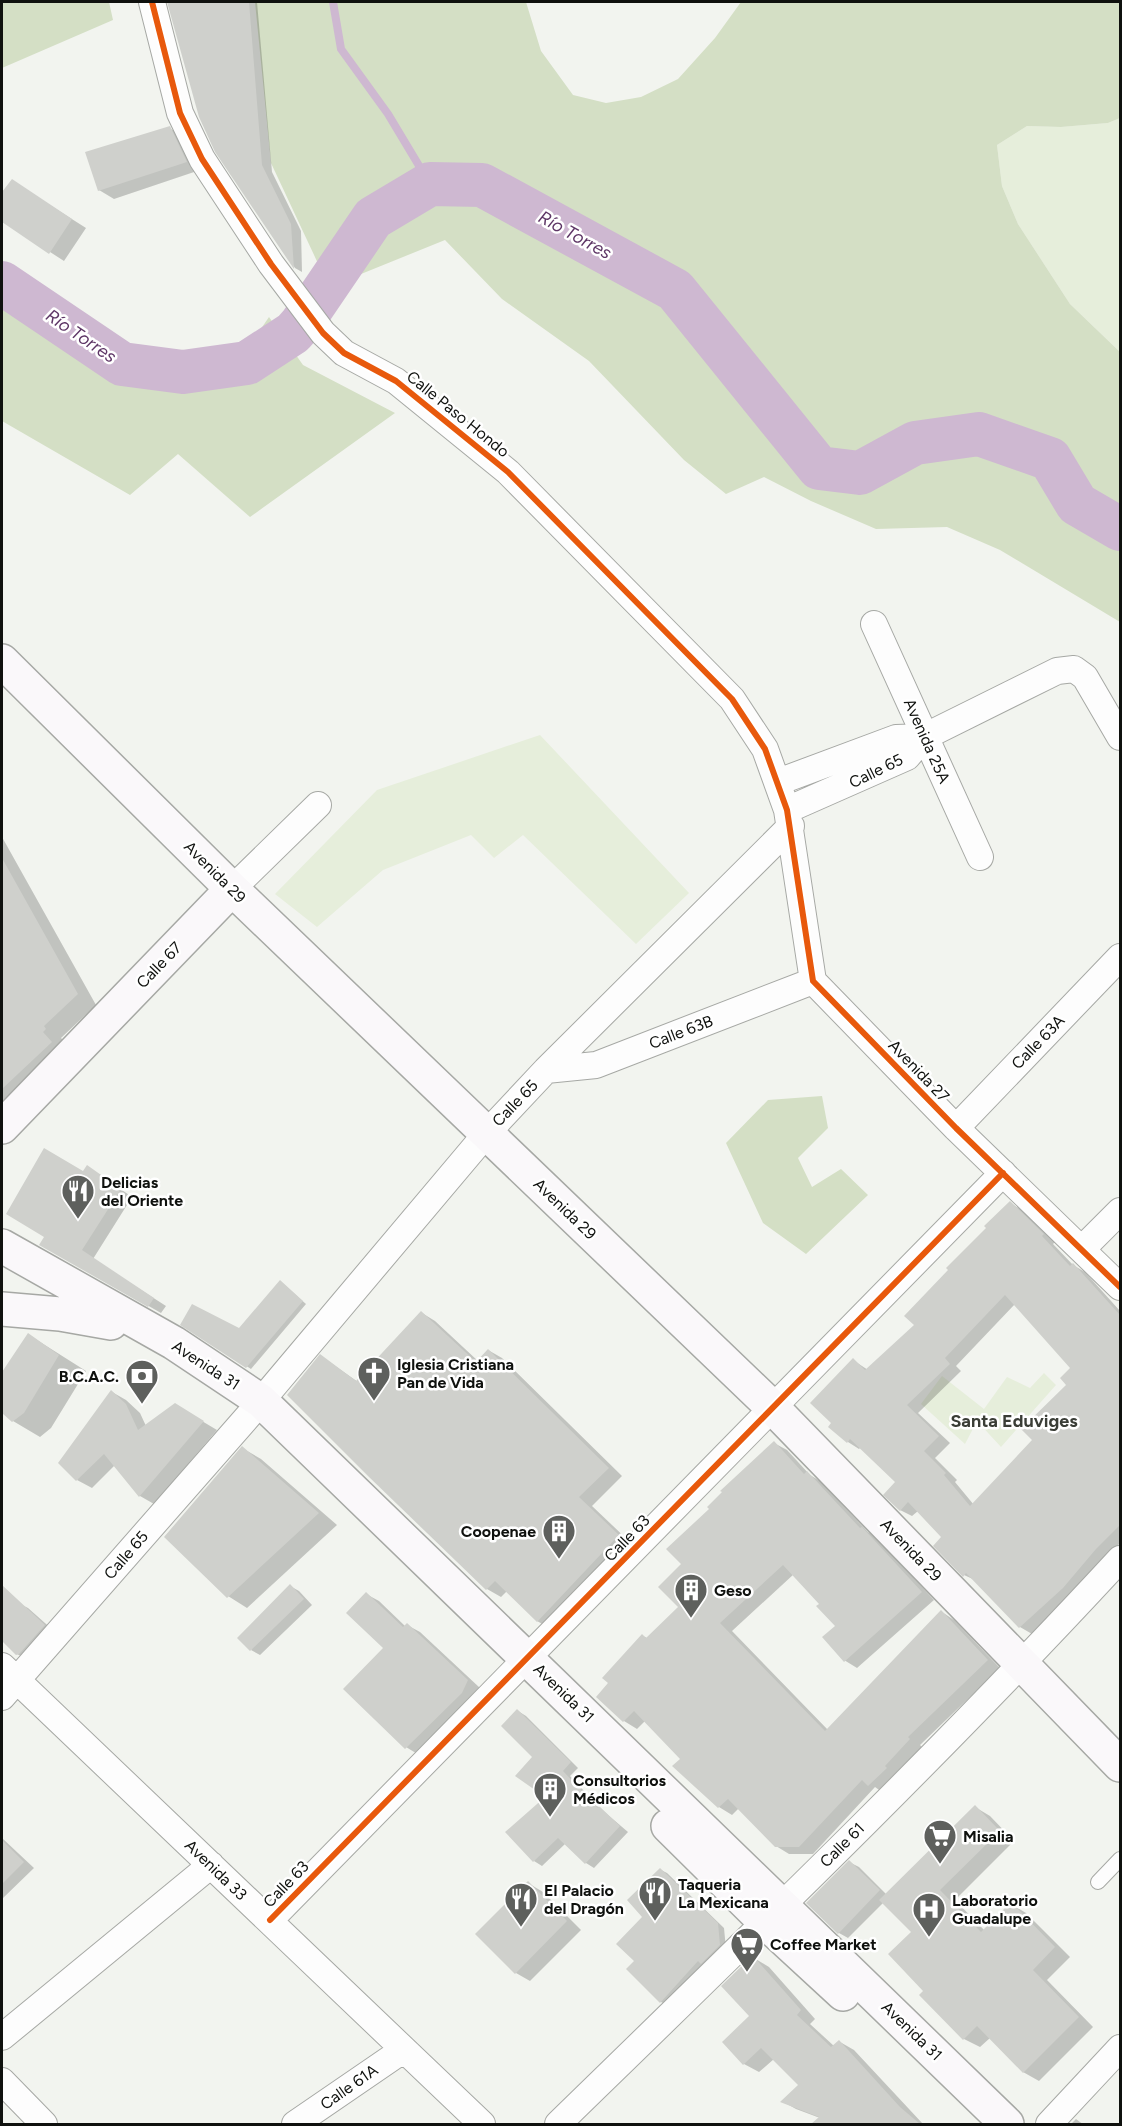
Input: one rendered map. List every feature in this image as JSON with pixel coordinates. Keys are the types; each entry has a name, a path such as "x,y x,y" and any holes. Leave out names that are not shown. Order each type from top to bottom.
{"main road":[{"name":"Avenida 29","path":"2,661 232,889 773,1408 1120,1765"},
{"name":"Calle 67","path":"2,1127 232,889"},
{"name":"Avenida 31","path":"10,1263 256,1407"},
{"name":"Avenida 31","path":"10,1263 174,1343 256,1407 774,1913 982,2124"},
{"path":"2,1309 60,1314 111,1323"},
{"name":"Avenida 31","path":"774,1913 1007,2124"}],"street":[{"name":"Calle Paso Hondo","path":"152,2 180,113 202,159 271,264 323,333 344,353 396,381 508,472 732,699 765,749 789,818"},
{"name":"Avenida 25A","path":"874,624 980,857"},
{"name":"Calle 65","path":"778,782 896,738 924,737 1057,671 1074,669 1085,677 1120,736"},
{"name":"Calle 65","path":"7,1681 256,1407 486,1134 789,818 907,758 924,737"},
{"name":"Calle 67","path":"232,889 318,806"},
{"path":"789,818 813,981"},
{"name":"Calle 63A","path":"956,1128 1120,957"},
{"name":"Calle 63B","path":"546,1070 596,1065 813,981"},
{"name":"Avenida 27","path":"813,981 956,1128 1120,1287"},
{"name":"Calle 63","path":"270,1920 1003,1173"},
{"path":"1082,1249 1120,1211"},
{"name":"Calle 61","path":"558,2124 1023,1665 1120,1559"},
{"name":"Avenida 33","path":"7,1681 270,1920 482,2124"},
{"path":"2,2037 211,1865"},
{"path":"1049,2124 1120,2048"},
{"name":"Calle 61A","path":"295,2124 403,2050"},
{"path":"2,2081 44,2124"}],"lane":[{"path":"1098,1882 1120,1859"}],"green space":[{"path":"2,2 109,2 113,20 2,68"},
{"path":"255,2 526,2 541,51 573,95 606,103 641,97 678,79 715,38 741,2 1120,2 1120,118 1108,123 1061,127 1027,126 997,145 1002,186 1018,224 1070,304 1120,352 1120,622 1000,550 947,527 876,529 811,501 764,477 726,494 684,460 589,361 502,299 445,240 329,287 271,163"},
{"path":"1120,118 1120,352 1070,304 1018,224 1002,186 997,145 1027,126 1061,127 1108,123"},
{"path":"2,261 111,343 152,362 243,355 269,317 303,365 395,413 250,517 178,454 130,495 2,421"},
{"path":"540,735 689,893 636,944 523,835 494,858 471,835 383,870 317,927 275,894 377,790"},
{"path":"822,1096 828,1128 798,1158 812,1187 841,1169 868,1195 806,1254 763,1223 726,1143 768,1100"},
{"path":"1044,1373 1056,1385 1001,1447 977,1421 965,1444 921,1404 942,1376 984,1409 1007,1377 1030,1388"}],"building":[{"path":"167,2 249,2 262,165 291,224 294,269 215,152 199,117"},
{"path":"170,126 187,162 98,191 85,152"},
{"path":"12,179 72,219 49,254 2,222 2,192"},
{"path":"2,858 78,994 44,1026 46,1029 43,1032 52,1042 2,1089"},
{"path":"44,1148 83,1171 87,1165 121,1189 82,1250 154,1298 148,1307 39,1245 44,1237 6,1214"},
{"path":"1010,1201 1044,1234 1042,1236 1070,1266 1073,1263 1120,1315 1120,1525 1063,1588 1019,1628 966,1573 963,1577 933,1546 941,1537 908,1502 900,1511 883,1495 895,1482 850,1439 847,1443 828,1427 831,1423 810,1403 853,1358 865,1370 914,1325 904,1316 948,1270 946,1268 986,1228 984,1226","holes":["1005,1295 1070,1368 1060,1378 1066,1385 1021,1429 1032,1440 970,1506 944,1475 946,1473 924,1451 939,1436 907,1405 950,1364 945,1358"]},
{"path":"280,1280 303,1301 246,1368 180,1325 192,1304 239,1328"},
{"path":"421,1311 476,1362 488,1349 609,1468 579,1497 619,1535 537,1622 495,1581 486,1590 287,1395 320,1354 356,1381"},
{"path":"28,1333 59,1355 24,1413 12,1422 2,1413 2,1372"},
{"path":"111,1390 126,1404 138,1430 175,1403 204,1421 139,1497 104,1454 76,1481 58,1463"},
{"path":"774,1441 804,1474 807,1471 860,1528 862,1527 922,1592 844,1662 822,1637 835,1626 816,1606 819,1604 783,1565 720,1623 825,1731 941,1610 988,1660 908,1737 910,1739 885,1766 887,1768 868,1786 862,1780 799,1847 775,1847 728,1799 718,1808 672,1766 680,1759 634,1711 623,1722 596,1697 608,1683 602,1678 642,1634 646,1638 678,1607 658,1587 681,1564 666,1549 709,1509 707,1507 722,1492 720,1491"},
{"path":"242,1446 319,1513 227,1598 164,1537"},
{"path":"290,1584 304,1599 250,1651 237,1638"},
{"path":"2,1585 45,1625 16,1655 2,1641"},
{"path":"366,1592 403,1627 407,1623 468,1680 462,1693 405,1749 343,1689 383,1648 346,1613"},
{"path":"517,1709 571,1762 563,1771 598,1808 599,1806 620,1826 585,1864 558,1838 533,1862 505,1832 545,1797 515,1776 532,1757 501,1726"},
{"path":"975,1805 1000,1831 940,1890 981,1932 1011,1902 1055,1947 1033,1970 1079,2017 1023,2073 977,2026 963,2040 919,1995 923,1991 888,1954 911,1932 879,1900"},
{"path":"2,1840 24,1862 2,1884"},
{"path":"849,1860 880,1890 838,1934 806,1903"},
{"path":"660,1868 718,1923 720,1945 701,1964 698,1961 660,2003 626,1969 634,1961 616,1944 642,1917 627,1900"},
{"name":"El Palacio del Dragón","path":"528,1881 567,1921 515,1974 475,1934"},
{"path":"754,1957 801,2010 797,2015 831,2047 839,2040 900,2107 920,2124 811,2124 819,2117 780,2102 798,2085 761,2048 743,2065 722,2042 749,2016 721,1986 750,1958"}],"waterway":[{"path":"333,2 341,49 388,114 430,184"},
{"name":"Río Torres","path":"2,283 122,364 183,372 247,363 293,333 301,324 373,218 430,184 482,185 675,290 819,468 860,473 915,443 979,434 1050,459 1077,504 1120,529"}],"cycle path":[{"path":"152,2 180,113 202,159 271,264 323,333 344,353 396,381 508,472 732,699 765,749 787,810 813,981 956,1128 1120,1287"},
{"path":"270,1920 1003,1173"}],"place":[{"name":"Delicias del Oriente","path":"78,1220"},
{"name":"Iglesia Cristiana Pan de Vida","path":"374,1402"},
{"name":"B.C.A.C.","path":"142,1405"},
{"name":"Coopenae","path":"559,1560"},
{"name":"Geso","path":"691,1619"},
{"name":"Consultorios Médicos","path":"550,1818"},
{"name":"Misalia","path":"940,1865"},
{"name":"Taqueria La Mexicana","path":"655,1922"},
{"name":"El Palacio del Dragón","path":"521,1928"},
{"name":"Laboratorio Guadalupe","path":"929,1938"},
{"name":"Coffee Market","path":"747,1973"}],"district":[{"name":"Santa Eduviges","path":"1014,1421"}]}
